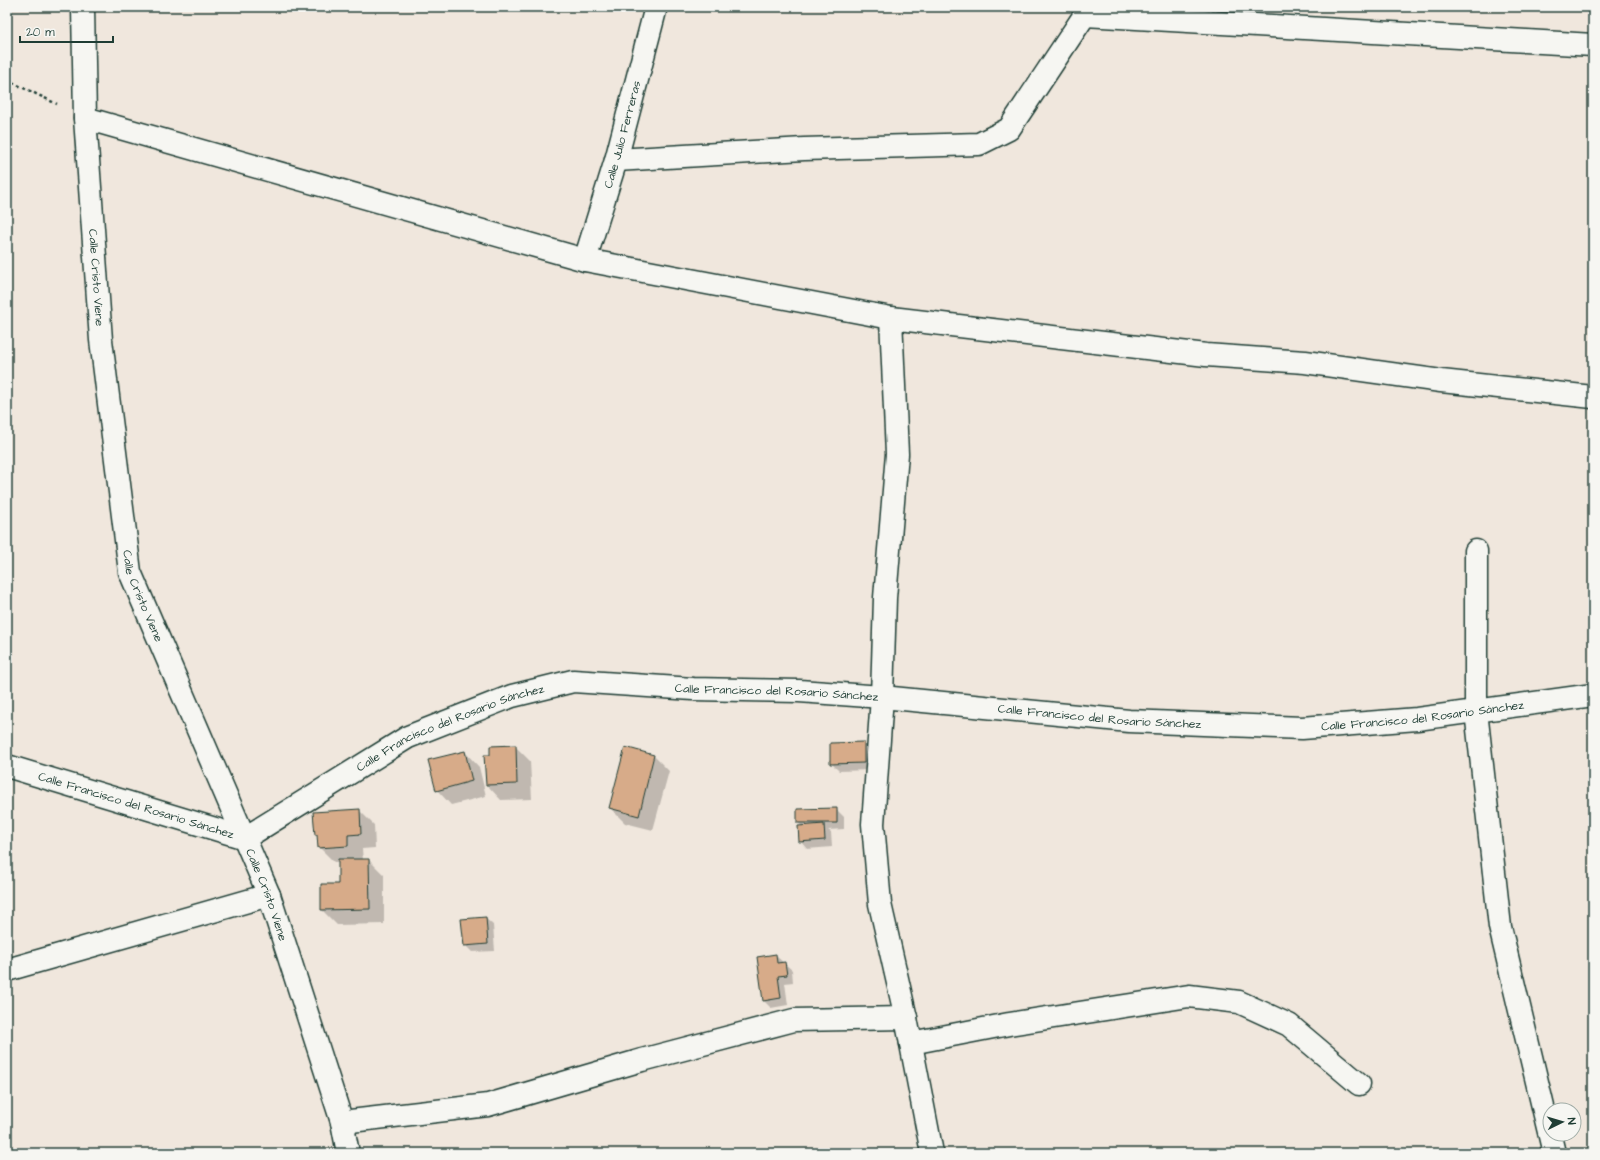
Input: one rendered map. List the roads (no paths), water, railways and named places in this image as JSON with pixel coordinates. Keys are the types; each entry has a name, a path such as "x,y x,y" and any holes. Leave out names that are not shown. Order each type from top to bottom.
{"street":[{"name":"Calle Cristo Viene","path":"83,7 85,118 102,340 130,572 269,895 342,1122 348,1153"},
{"name":"Calle Julio Ferreras","path":"585,260 616,160 656,7"},
{"path":"616,160 804,149 979,144 1009,128 1087,11 1593,45"},
{"path":"85,118 585,260 891,318 1206,356 1305,362 1441,381 1593,396"},
{"path":"891,318 896,454 885,598 882,697 874,824 880,904 906,1018 932,1153"},
{"path":"1476,551 1476,711 1500,927 1554,1153"},
{"name":"Calle Francisco del Rosario Sánchez","path":"7,766 244,838 408,737 512,696 573,681 693,689 798,691 882,697 1129,721 1302,728 1417,718 1593,695"},
{"path":"7,970 269,895"},
{"path":"911,1043 1009,1024 1189,996 1239,1002 1288,1025 1359,1084"},
{"path":"342,1122 488,1105 642,1060 794,1020 906,1018"}]}
